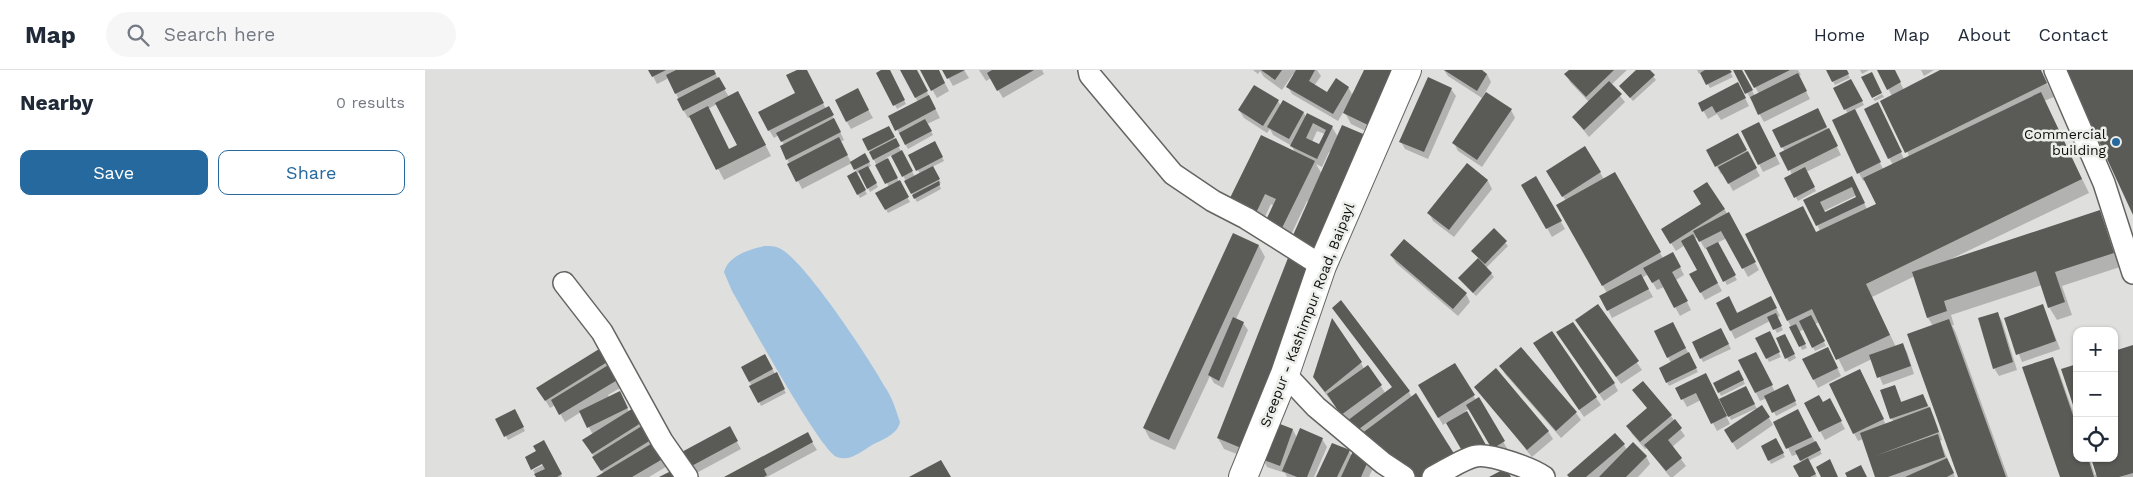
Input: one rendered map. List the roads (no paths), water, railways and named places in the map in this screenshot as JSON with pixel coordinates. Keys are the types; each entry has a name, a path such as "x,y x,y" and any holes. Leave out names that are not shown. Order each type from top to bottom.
{"street":[{"path":"1089,70 1090,75 1116,108 1173,174 1213,202 1246,218 1322,266"},
{"name":"Sreepur - Kashimpur Road, Baipayl","path":"1243,477 1285,374 1322,266 1407,70"},
{"path":"2055,70 2104,183 2133,273"},
{"path":"564,283 602,332 662,441 687,477"},
{"path":"1285,374 1316,407 1383,463 1404,477"},
{"path":"1433,477 1477,455 1512,462 1536,471 1544,477"}],"water":[{"path":"764,246 779,248 804,270 852,334 892,399 900,422 899,426 889,436 856,455 847,458 837,457 828,449 800,409 732,291 724,272 730,261 740,254"}],"place":[{"name":"Commercial building","path":"2116,142"}]}
